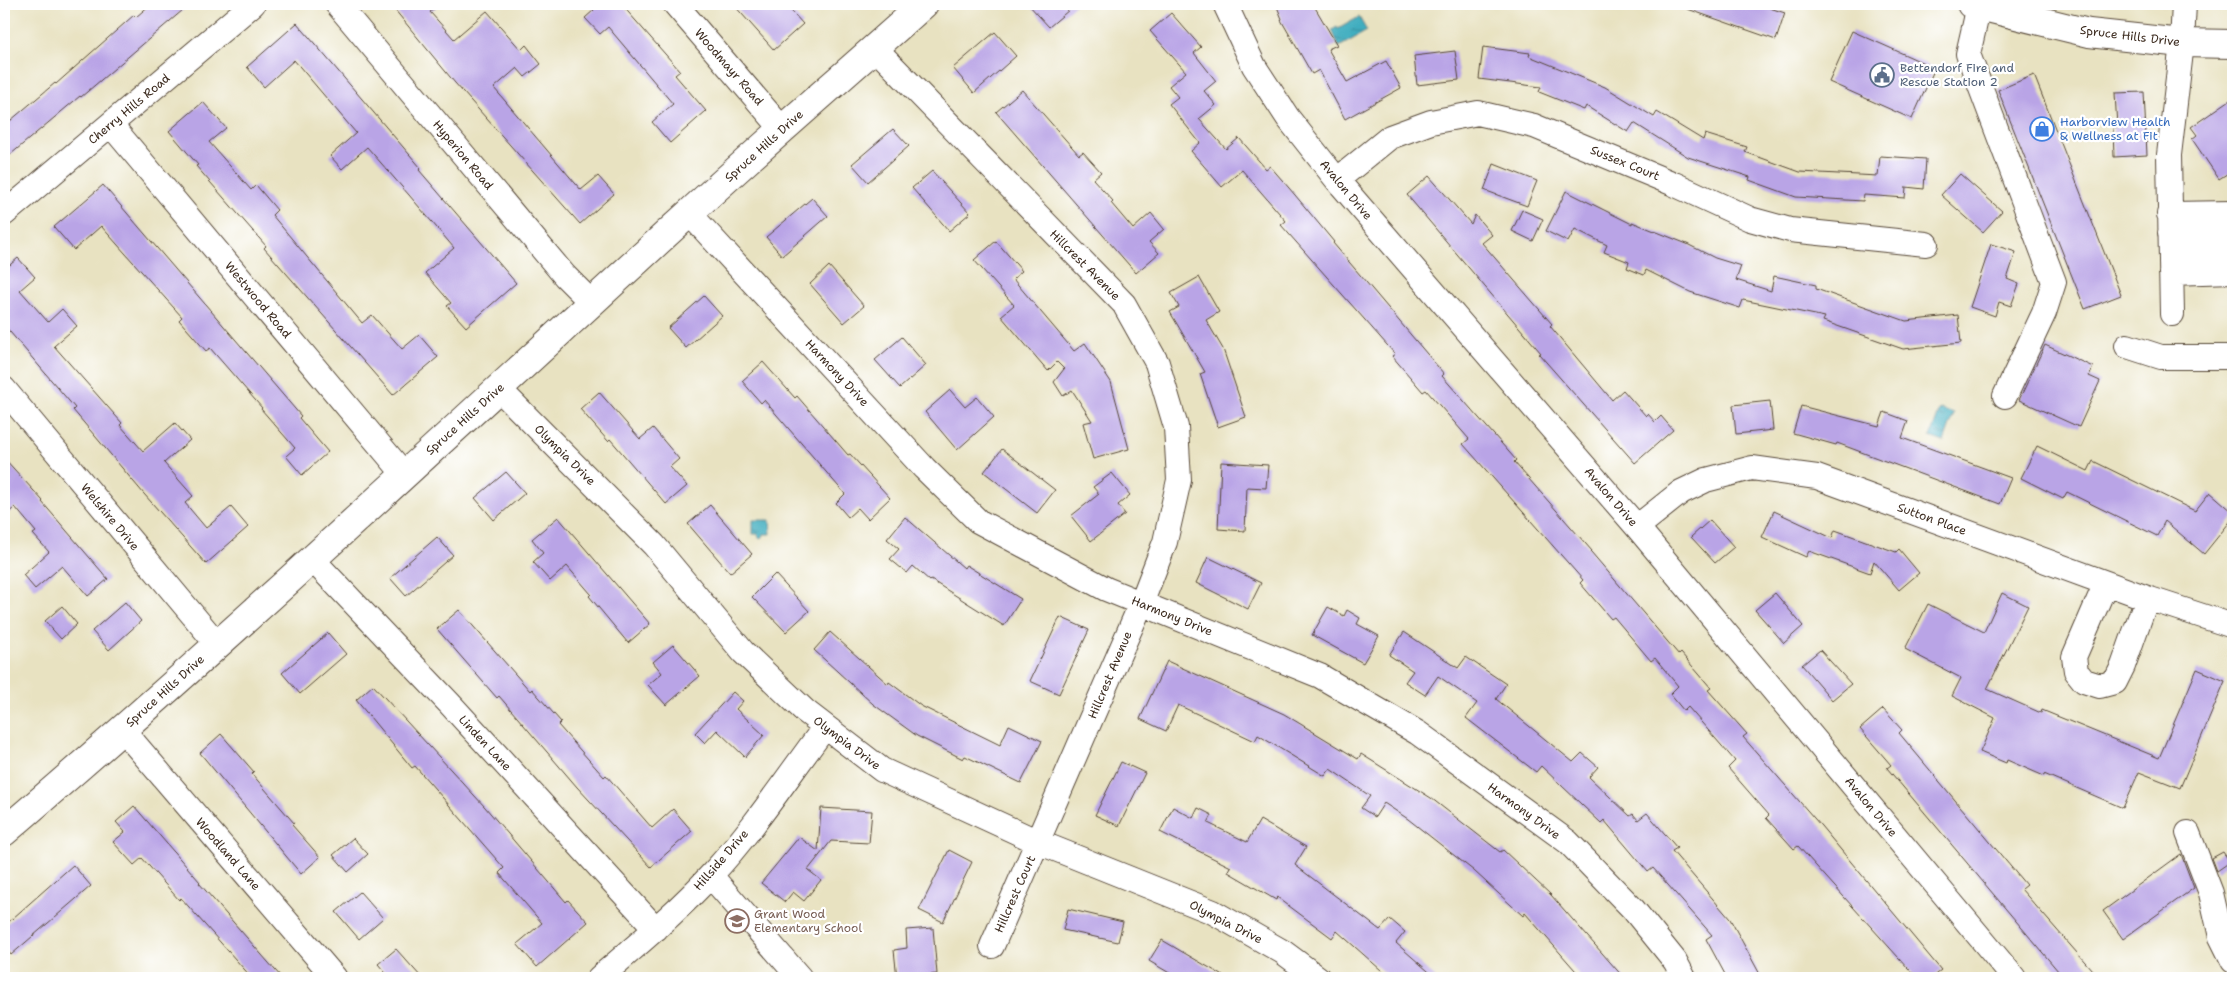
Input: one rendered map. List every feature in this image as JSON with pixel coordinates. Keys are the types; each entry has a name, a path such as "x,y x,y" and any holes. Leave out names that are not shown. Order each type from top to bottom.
{"main road":[{"name":"Spruce Hills Drive","path":"4,832 312,559 689,213 924,4"},
{"name":"Spruce Hills Drive","path":"1975,5 2089,33 2182,43 2233,44"}],"street":[{"name":"Cherry Hills Road","path":"4,214 253,4"},
{"name":"Hyperion Road","path":"337,4 565,276 592,303"},
{"name":"Woodmayr Road","path":"675,4 783,130"},
{"name":"Avalon Drive","path":"1225,4 1254,66 1288,118 1337,180 1637,527 2014,978"},
{"path":"2172,314 2170,155 2182,43 2184,4"},
{"path":"1975,5 1968,54 2054,282 2044,313 2005,396"},
{"name":"Hillcrest Avenue","path":"875,48 1124,304 1157,363 1176,427 1179,480 1165,542 1141,604 1038,842"},
{"name":"Sussex Court","path":"1337,180 1390,137 1430,122 1478,113 1534,126 1674,184 1750,219 1790,230 1926,244"},
{"name":"Westwood Road","path":"111,125 404,474"},
{"name":"Harmony Drive","path":"689,213 924,468 978,521 1106,589 1320,676 1418,733 1568,842 1633,909 1675,960 1684,978"},
{"path":"2170,237 2233,213"},
{"path":"2170,237 2233,222"},
{"path":"2170,237 2233,231"},
{"path":"2170,237 2233,241"},
{"path":"2170,237 2233,251"},
{"path":"2170,237 2233,261"},
{"path":"2170,237 2233,272"},
{"path":"2126,346 2161,357 2233,357"},
{"name":"Welshire Drive","path":"4,389 217,644"},
{"name":"Olympia Drive","path":"499,389 654,545 743,652 805,711 882,770 1038,842 1212,912 1283,952 1318,978"},
{"name":"Sutton Place","path":"1637,527 1681,492 1706,480 1752,468 1817,477 2147,598 2233,626"},
{"name":"Linden Lane","path":"312,559 450,704 656,929"},
{"path":"2106,583 2074,657 2076,671 2084,681 2100,686 2115,682 2123,666 2147,598"},
{"name":"Hillside Drive","path":"599,978 656,929 710,876 737,844 825,727"},
{"name":"Woodland Lane","path":"122,729 335,978"},
{"path":"2188,833 2211,893 2221,937 2233,960"},
{"name":"Hillcrest Court","path":"992,946 1038,842"},
{"path":"710,876 800,978"}],"water":[{"path":"1359,17 1367,31 1339,47 1332,30 1337,27 1338,29"},
{"path":"1940,409 1954,414 1944,442 1930,437"},
{"path":"753,520 770,520 771,534 764,534 763,537 759,538 758,534 753,534"}],"building":[{"path":"151,4 190,4 4,160 4,126 56,84 134,15 136,17"},
{"path":"390,4 440,4 430,12 454,39 487,11 521,50 526,45 541,64 525,77 517,68 494,88 581,190 598,176 614,194 580,224 455,83"},
{"path":"588,4 621,4 680,71 675,75 706,111 670,143 652,122 673,104 608,27 600,34 585,18 594,10"},
{"path":"733,4 785,4 803,24 774,50"},
{"path":"1028,4 1076,4 1049,27"},
{"path":"1276,4 1313,4 1337,45 1328,49 1347,82 1386,61 1401,88 1345,119 1319,70 1312,74 1281,20"},
{"path":"1679,4 1758,4 1785,13 1776,40 1679,6"},
{"path":"1171,13 1201,47 1194,53 1216,81 1204,91 1216,105 1199,119 1226,149 1239,138 1266,169 1270,166 1295,195 1333,243 1444,374 1442,376 1516,460 1514,462 1679,655 1681,653 1711,688 1708,690 1747,734 1743,737 1821,826 1941,970 1931,978 1917,978 1798,846 1794,849 1766,818 1769,815 1728,768 1735,761 1688,707 1684,711 1670,694 1678,686 1655,658 1651,661 1614,617 1611,619 1580,583 1583,580 1463,444 1469,439 1426,390 1423,392 1392,356 1395,354 1281,225 1286,221 1242,170 1222,187 1191,151 1200,143 1169,104 1178,97 1169,86 1186,72 1150,31"},
{"path":"297,23 516,283 466,327 447,306 451,303 425,273 454,248 367,147 342,169 330,156 356,133 294,60 264,87 247,67"},
{"name":"Bettendorf Fire and Rescue Station 2","path":"1852,31 1935,68 1912,119 1829,82"},
{"path":"995,32 1016,56 974,93 953,68"},
{"path":"1483,47 1530,53 1529,56 1605,87 1654,117 1657,112 1703,140 1705,134 1747,147 1745,152 1800,172 1878,176 1880,156 1926,159 1924,189 1906,187 1905,198 1864,195 1863,201 1796,197 1749,180 1750,177 1688,157 1634,123 1628,132 1586,106 1584,110 1539,92 1541,87 1479,79"},
{"path":"1455,51 1459,80 1417,85 1414,56"},
{"path":"2034,75 2121,295 2085,309 1998,90"},
{"path":"1022,90 1079,155 1083,152 1101,172 1093,179 1113,201 1111,203 1133,229 1151,213 1164,229 1149,242 1159,253 1136,273 996,112"},
{"path":"2144,92 2147,155 2114,157 2113,127 2117,127 2115,93"},
{"path":"2233,98 2233,170 2219,179 2192,139 2197,135 2191,127"},
{"path":"203,102 226,128 209,142 251,190 256,185 277,210 272,215 362,323 372,315 402,349 419,335 438,357 393,395 264,248 266,246 196,166 198,165 169,131"},
{"path":"893,129 909,146 868,182 852,164"},
{"path":"1494,164 1537,181 1527,206 1484,190"},
{"path":"932,171 970,213 949,231 912,188"},
{"path":"1960,174 2002,211 1983,232 1941,195"},
{"path":"1429,176 1471,224 1475,215 1492,235 1482,243 1552,324 1550,326 1612,400 1623,390 1646,416 1648,414 1655,422 1661,416 1673,430 1635,463 1539,354 1541,353 1407,195"},
{"path":"103,185 301,416 299,418 328,452 302,475 286,456 295,448 210,348 206,351 179,320 182,317 101,226 74,250 54,227"},
{"path":"1566,191 1632,224 1632,222 1687,244 1715,258 1741,266 1736,280 1771,291 1774,276 1816,285 1816,289 1906,321 1958,315 1961,343 1903,349 1823,321 1825,317 1743,300 1740,308 1690,292 1646,270 1644,275 1627,268 1629,262 1604,252 1607,245 1575,229 1568,242 1546,231"},
{"path":"812,198 828,216 782,256 766,237"},
{"path":"1522,210 1543,219 1533,241 1512,231"},
{"path":"996,241 1022,271 1013,279 1074,351 1085,343 1111,382 1129,449 1093,459 1083,423 1092,421 1072,390 1063,396 1054,382 1064,369 1057,362 1048,371 1001,316 1014,305 974,260"},
{"path":"1991,244 2016,252 2007,279 2019,284 2011,306 1999,302 1995,316 1970,307"},
{"path":"18,258 35,277 20,290 48,322 62,309 77,326 54,346 122,423 120,425 143,451 175,423 190,440 164,463 193,496 185,503 206,528 231,507 248,527 206,564 73,410 75,408 4,325 4,270"},
{"path":"829,266 864,306 844,323 810,284"},
{"path":"1199,277 1219,312 1206,320 1223,349 1246,417 1218,427 1200,374 1205,372 1170,312 1179,307 1171,293"},
{"path":"704,296 722,316 686,348 668,328"},
{"path":"902,337 926,365 900,388 875,360"},
{"path":"2045,345 2093,367 2089,376 2100,381 2079,427 2019,400"},
{"path":"763,362 795,398 797,396 848,455 850,454 890,498 868,519 858,508 848,517 836,503 845,494 764,400 761,403 742,381"},
{"path":"950,390 965,407 977,397 994,417 957,450 925,412"},
{"path":"599,392 640,439 653,428 679,459 670,467 687,486 666,504 610,439 608,441 580,409"},
{"path":"1770,401 1773,430 1736,434 1733,405"},
{"path":"1801,406 1879,426 1884,412 1908,421 1902,438 2011,478 2000,504 1837,443 1836,445 1793,433"},
{"path":"2037,446 2088,471 2093,461 2195,511 2210,492 2233,512 2233,518 2204,554 2165,521 2157,536 2067,492 2063,499 2021,478"},
{"path":"1002,449 1055,490 1037,513 984,472"},
{"path":"4,458 43,501 108,579 88,596 62,566 35,589 23,575 49,552 33,534 36,532 15,507 4,517"},
{"path":"1221,462 1268,465 1266,488 1247,487 1245,531 1218,529"},
{"path":"506,472 525,493 494,520 475,498"},
{"path":"1112,473 1130,495 1118,505 1125,514 1091,541 1071,516 1099,494 1093,487"},
{"path":"710,505 752,554 730,573 688,524"},
{"path":"1774,511 1832,538 1835,530 1896,552 1899,549 1919,573 1899,590 1874,561 1870,573 1809,551 1806,557 1762,537"},
{"path":"558,517 650,624 628,643 567,566 550,581 533,562 543,553 532,539"},
{"path":"905,517 964,568 966,565 1021,599 1004,626 930,581 913,566 907,573 890,559 899,549 887,539"},
{"path":"1710,520 1734,547 1715,563 1691,537"},
{"path":"437,537 453,555 406,596 390,578"},
{"path":"1208,557 1261,583 1248,609 1196,583"},
{"path":"775,574 809,611 786,632 752,597"},
{"path":"1775,593 1803,626 1784,643 1755,610"},
{"path":"2002,593 2028,606 1987,689 2041,713 2042,710 2159,758 2197,669 2225,681 2180,788 2139,772 2123,808 2044,774 2044,776 2007,760 2006,763 1980,752 1995,718 1952,696 1961,678 1905,649 1928,604 1984,632"},
{"path":"125,602 141,621 109,650 92,631"},
{"path":"62,606 77,624 61,639 45,621"},
{"path":"1328,607 1344,616 1347,610 1360,618 1357,624 1379,636 1363,663 1312,635"},
{"path":"459,610 530,691 532,689 561,722 558,725 604,777 606,775 652,828 673,809 692,831 651,867 577,787 499,696 497,698 437,629"},
{"path":"1060,617 1089,630 1059,694 1030,681"},
{"path":"830,632 888,684 889,682 921,706 1000,745 1009,725 1042,741 1021,783 965,756 963,759 917,736 873,704 814,650"},
{"path":"1404,632 1458,668 1466,657 1506,684 1496,699 1573,762 1582,753 1598,767 1589,777 1630,816 1633,814 1638,820 1647,813 1677,848 1672,851 1730,919 1762,978 1727,978 1706,939 1712,935 1653,868 1648,872 1604,820 1601,823 1541,766 1536,772 1466,718 1477,703 1438,676 1425,695 1405,682 1413,671 1389,655"},
{"path":"328,633 346,654 300,694 282,673"},
{"path":"673,645 700,676 666,705 648,685 662,673 653,662"},
{"path":"1820,650 1851,684 1832,700 1802,665"},
{"path":"1167,661 1284,714 1358,759 1361,754 1431,798 1500,852 1503,850 1551,895 1624,978 1582,978 1525,913 1523,916 1474,871 1408,819 1384,803 1375,817 1361,808 1370,796 1330,769 1325,776 1258,735 1255,741 1178,705 1166,731 1140,719"},
{"path":"373,685 485,807 566,902 568,900 588,922 537,967 517,944 542,923 499,873 504,868 415,766 412,768 356,700"},
{"path":"733,692 743,701 736,709 764,735 745,757 717,730 705,743 695,733"},
{"path":"1883,709 1902,730 1899,733 2026,885 2021,889 2099,978 2064,978 1887,768 1891,765 1860,729"},
{"path":"221,734 254,772 252,774 320,857 301,874 200,753"},
{"path":"1121,762 1145,773 1119,826 1095,815"},
{"path":"134,806 282,978 252,978 181,898 179,900 142,858 134,865 113,842 125,832 116,822"},
{"path":"1173,807 1193,818 1198,808 1212,815 1208,823 1247,842 1260,820 1306,847 1295,865 1380,930 1390,919 1405,932 1396,943 1436,978 1390,978 1337,931 1332,938 1277,897 1276,900 1228,872 1231,867 1160,832"},
{"path":"821,808 872,811 869,843 831,841 808,870 821,880 804,901 793,892 785,902 761,883 799,837 818,851"},
{"path":"353,838 368,854 348,872 333,855"},
{"path":"949,850 972,862 943,922 919,910"},
{"path":"2223,852 2230,862 2217,871 2212,858"},
{"path":"2181,854 2194,888 2123,939 2103,911"},
{"path":"73,865 91,886 11,955 4,946 4,926"},
{"path":"360,892 383,918 359,939 336,912"},
{"path":"1068,909 1123,922 1118,942 1063,930"},
{"path":"933,928 937,974 897,978 894,950 907,948 906,930"},
{"path":"1162,940 1227,978 1178,978 1149,961"},
{"path":"396,949 422,978 390,978 378,964"}],"place":[{"name":"Bettendorf Fire and Rescue Station 2","path":"1882,75"},
{"name":"Harborview Health & Wellness at Fit","path":"2042,129"},
{"name":"Grant Wood Elementary School","path":"737,921"}]}
